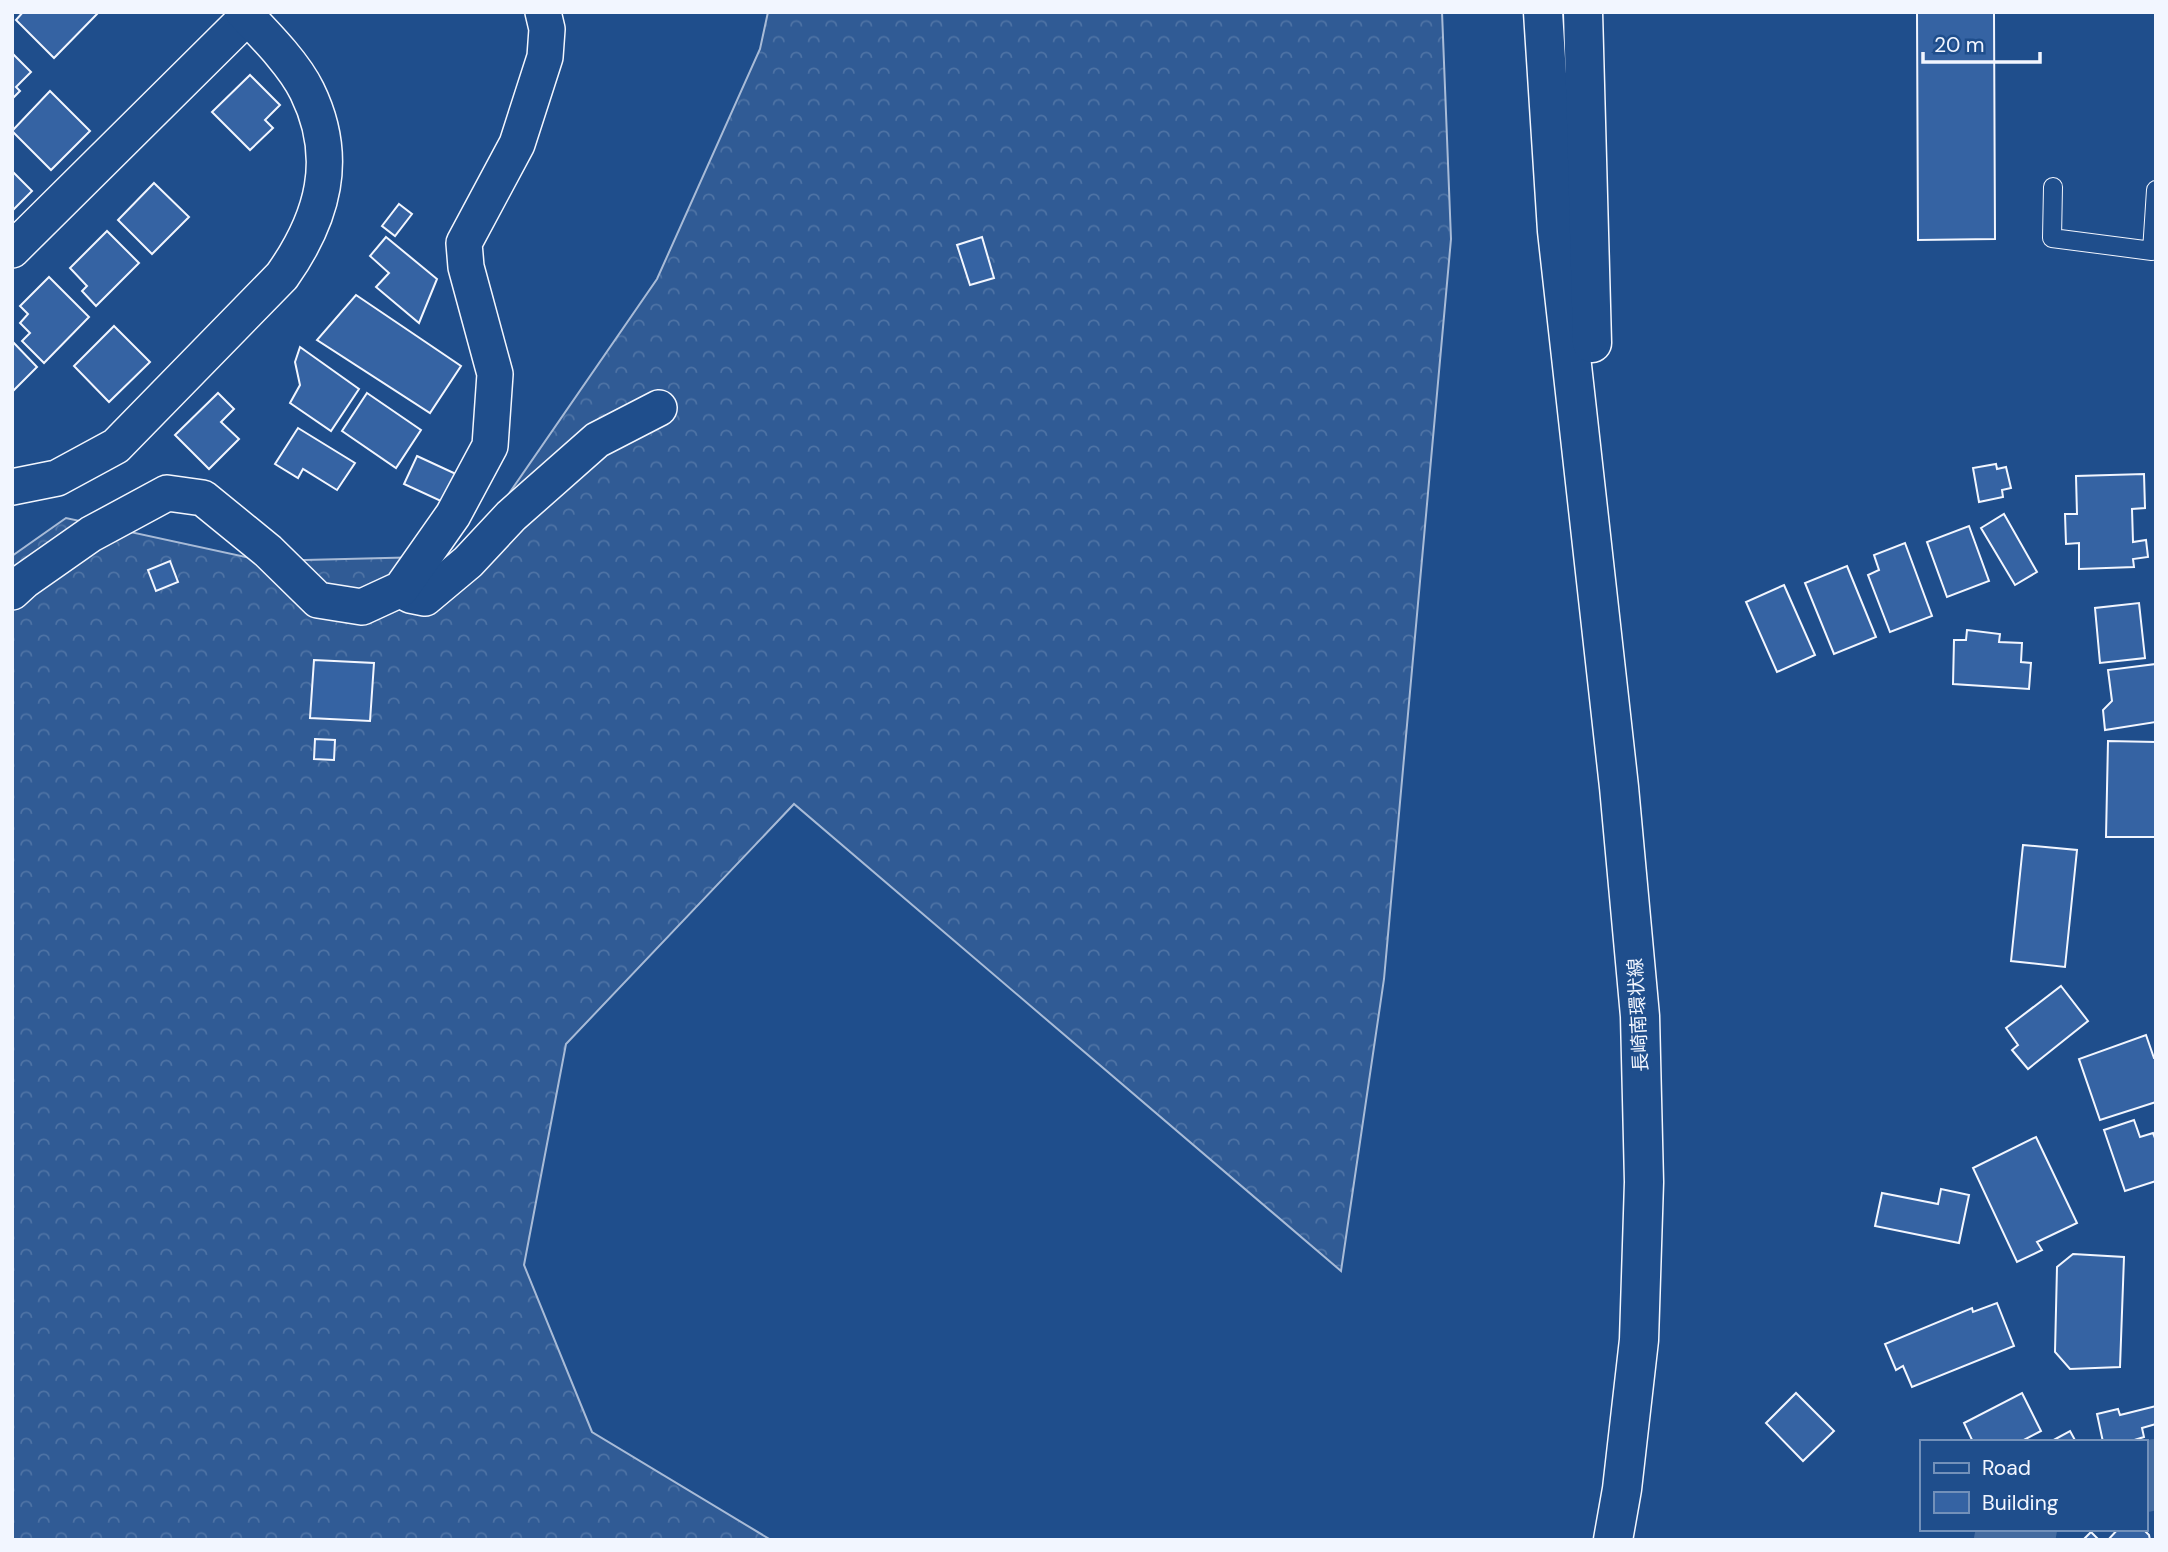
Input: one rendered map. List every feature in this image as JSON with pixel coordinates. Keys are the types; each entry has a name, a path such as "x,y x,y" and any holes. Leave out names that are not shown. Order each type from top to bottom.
{"highway":[{"path":"1527,12 1557,231 1585,492"},
{"path":"1543,12 1557,231"},
{"path":"1583,12 1592,360 1585,492"},
{"name":"長崎南環状線","path":"1585,492 1619,787 1640,1016 1644,1182 1639,1340 1622,1489 1613,1540"}],"street":[{"path":"12,593 24,581 91,534 167,493 203,498 268,551 318,600 362,607 401,589 453,515 490,446 495,374 466,267 464,243 517,144 545,57 547,29 542,12"},
{"path":"12,250 245,14 292,68 306,89 316,111 324,169 321,199 313,224 299,252 282,276 116,446 57,478 12,486"},
{"path":"401,589 410,595 425,598 468,562 511,516 597,440 659,408"}],"lane":[{"path":"2053,187 2052,238 2152,251 2156,190"}],"green space":[{"path":"768,12 1442,12 1451,239 1384,979 1341,1271 794,804 566,1044 524,1265 592,1432 771,1540 12,1540 12,556 66,518 264,561 466,556 657,279 760,49"}],"building":[{"path":"23,12 99,12 54,58 16,20"},
{"path":"1917,12 1994,12 1995,239 1918,240"},
{"path":"12,53 31,72 16,87 20,91 12,99"},
{"path":"250,75 280,105 265,120 273,128 250,150 212,112"},
{"path":"50,91 90,131 51,170 12,131"},
{"path":"12,171 32,191 12,211"},
{"path":"154,183 189,217 152,254 118,220"},
{"path":"399,204 412,214 395,236 382,226"},
{"path":"107,231 139,263 96,306 82,291 87,286 70,268"},
{"path":"386,237 437,279 419,323 376,287 389,273 370,256"},
{"path":"982,237 994,278 970,285 957,245"},
{"path":"49,277 89,317 44,363 22,341 30,333 20,323 28,314 20,306"},
{"path":"356,295 461,366 430,413 317,340"},
{"path":"114,326 150,362 109,402 74,366"},
{"path":"12,341 37,367 12,392"},
{"path":"300,347 359,389 331,431 290,403 300,385 295,362"},
{"path":"218,393 234,409 221,422 239,439 209,469 175,435"},
{"path":"367,393 421,430 396,468 342,431"},
{"path":"298,428 355,463 337,490 303,469 298,478 275,464"},
{"path":"417,456 456,474 443,502 404,484"},
{"path":"1996,464 1997,469 2006,467 2011,488 2002,490 2003,497 1979,502 1973,468"},
{"path":"2144,474 2145,508 2132,509 2133,542 2146,540 2148,557 2133,559 2134,567 2079,569 2079,543 2066,544 2065,514 2077,514 2076,476"},
{"path":"2004,514 2037,572 2015,585 1981,528"},
{"path":"1969,526 1989,581 1947,597 1927,542"},
{"path":"1905,543 1932,616 1890,632 1868,575 1879,570 1874,555"},
{"path":"170,561 178,582 156,591 148,570"},
{"path":"1847,566 1876,637 1834,654 1805,583"},
{"path":"1784,585 1815,655 1777,672 1746,602"},
{"path":"2139,603 2145,658 2100,663 2095,608"},
{"path":"1967,630 2000,634 1999,642 2022,643 2021,662 2031,663 2029,689 1953,684 1954,640 1966,640"},
{"path":"314,660 374,663 370,721 310,718"},
{"path":"2156,664 2156,722 2105,730 2103,710 2112,701 2108,670"},
{"path":"315,739 335,740 334,760 314,759"},
{"path":"2108,741 2156,742 2155,837 2106,837"},
{"path":"2023,845 2077,850 2065,967 2011,961"},
{"path":"2061,986 2088,1021 2028,1069 2012,1050 2018,1045 2006,1028"},
{"path":"2146,1035 2156,1058 2156,1102 2100,1120 2079,1059"},
{"path":"2134,1120 2140,1137 2153,1133 2156,1141 2156,1181 2125,1191 2104,1130"},
{"path":"2036,1137 2077,1223 2037,1242 2042,1250 2017,1262 1973,1168"},
{"path":"1941,1189 1969,1195 1959,1243 1875,1226 1882,1193 1938,1204"},
{"path":"2073,1254 2124,1257 2120,1367 2070,1369 2055,1352 2057,1267"},
{"path":"1997,1303 2014,1346 1912,1387 1903,1366 1896,1370 1885,1344 1972,1308 1973,1312"},
{"path":"1796,1393 1834,1431 1803,1461 1766,1423"},
{"path":"2022,1393 2041,1431 2024,1440 1972,1440 1964,1423"},
{"path":"2156,1406 2156,1424 2142,1428 2144,1437 2134,1440 2103,1440 2097,1414 2118,1409 2120,1415"},
{"path":"2070,1431 2075,1440 2054,1440"},
{"path":"2116,1531 2145,1531 2150,1540 2108,1540"},
{"path":"2091,1532 2099,1540 2083,1540"}],"waterway":[{"path":"2147,1476 2156,1474"},
{"path":"2009,1540 2020,1531"}]}
